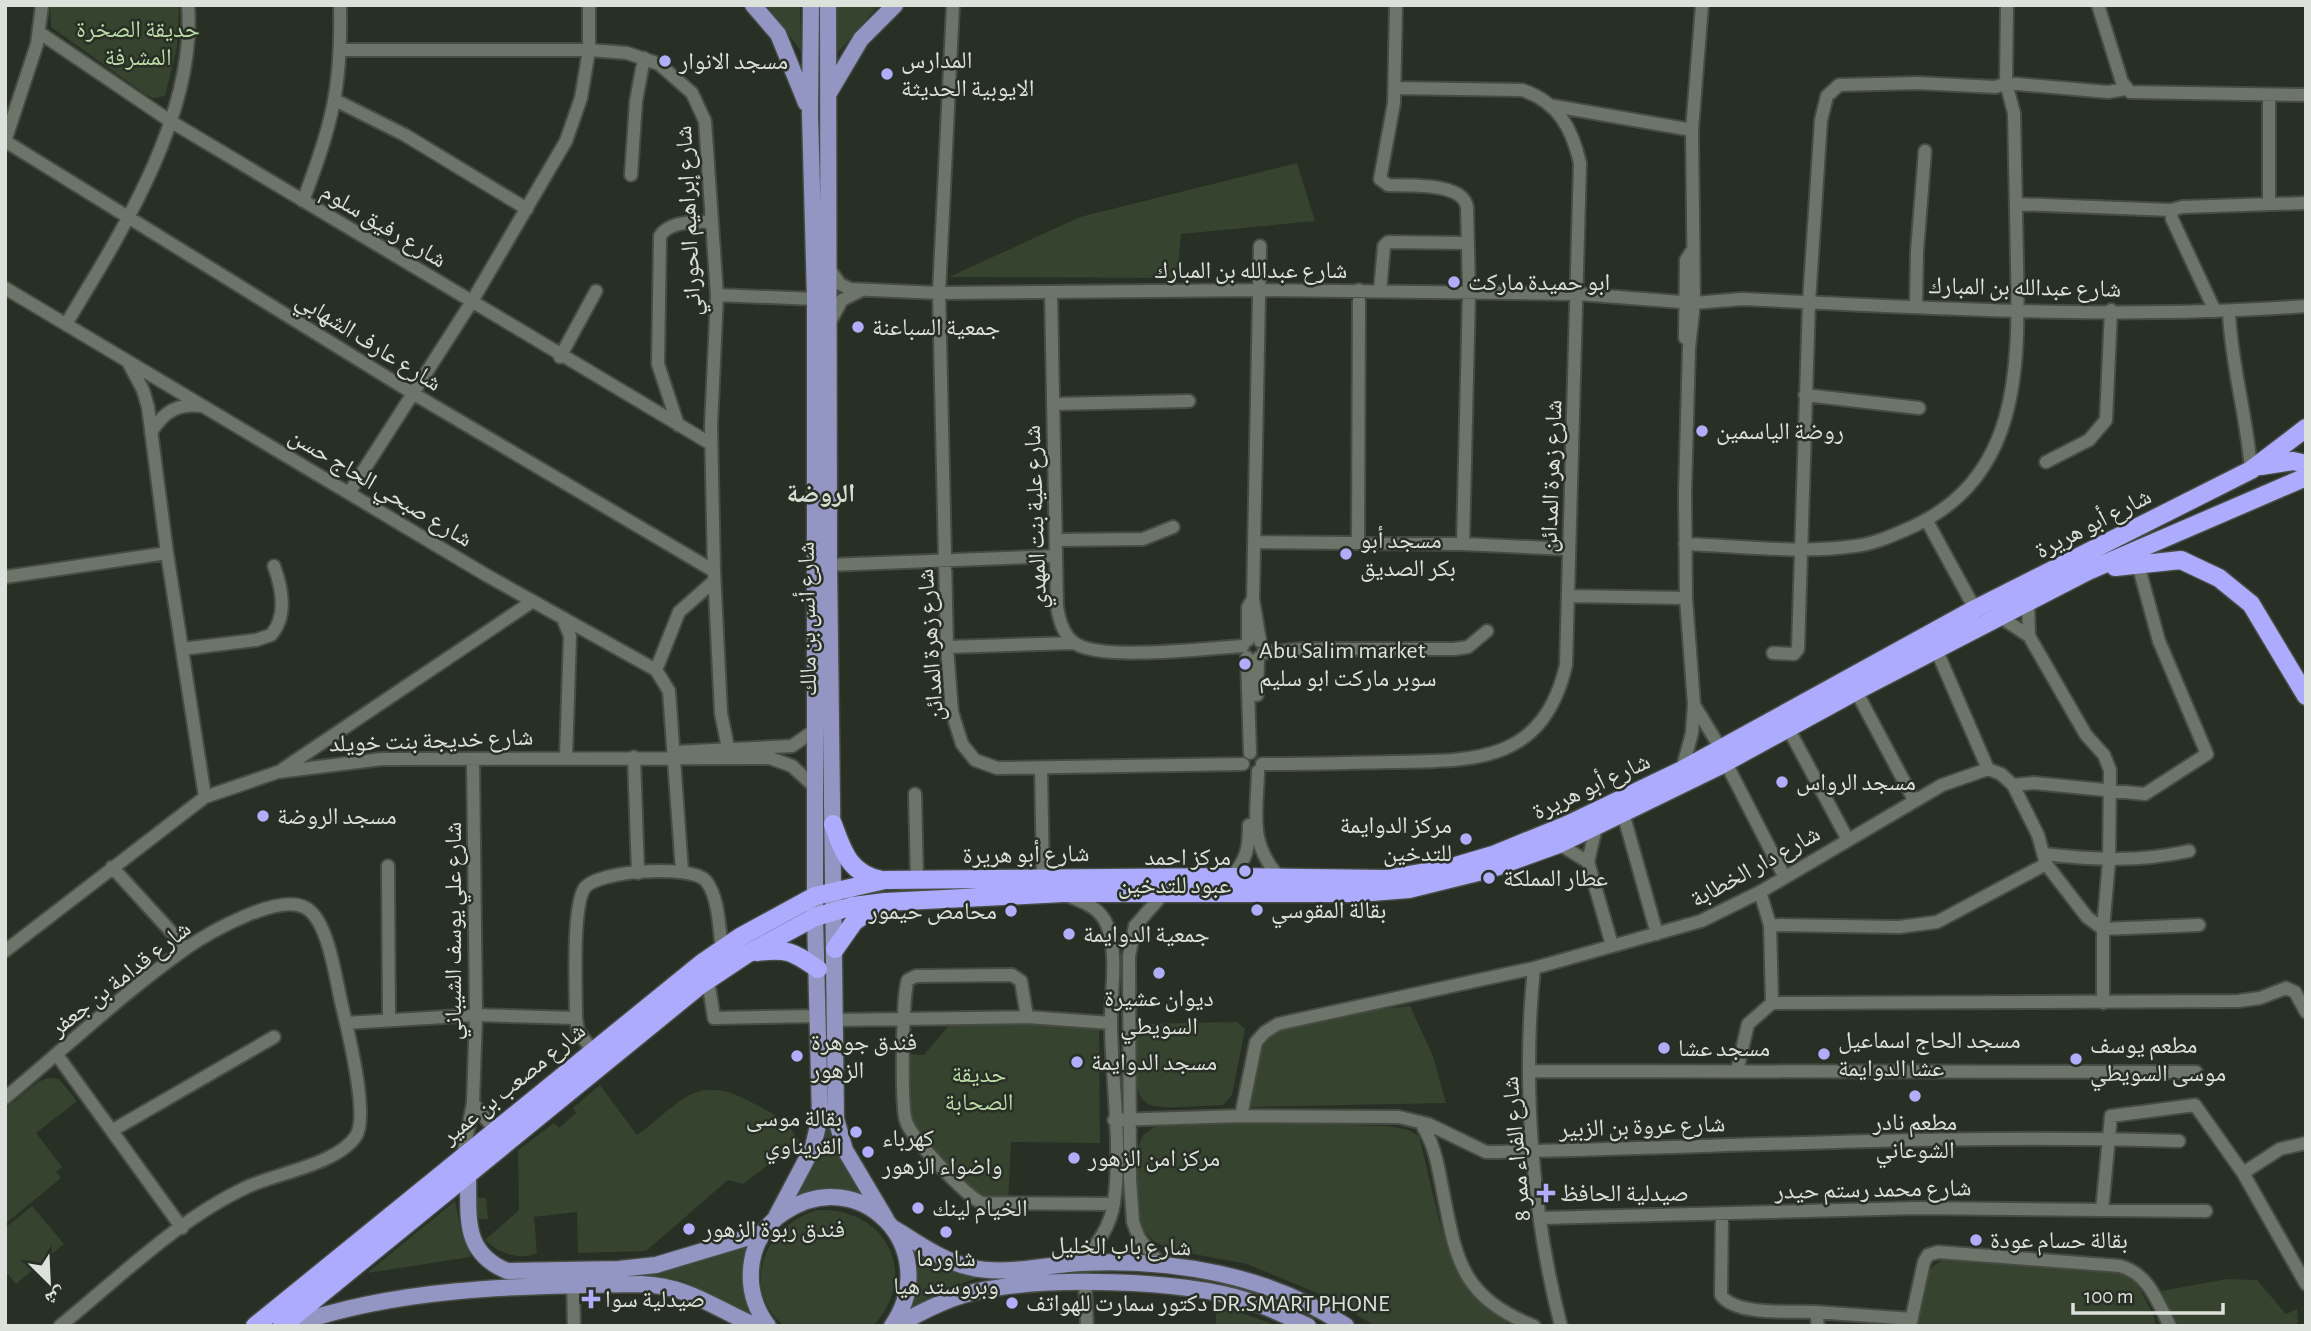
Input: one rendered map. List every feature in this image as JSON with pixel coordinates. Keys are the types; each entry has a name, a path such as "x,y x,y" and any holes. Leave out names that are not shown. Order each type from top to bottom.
{"highway":[{"name":"شارع أبو هريرة","path":"815,896 834,900 885,902 1063,893 1359,893 1409,889 1490,869 1559,844 1623,814 1723,756 1791,721 1975,609 2254,468 2306,428"},
{"path":"2254,468 2286,461 2306,464"},
{"name":"شارع أبو هريرة","path":"1814,705 1856,691 2088,572 2306,478"},
{"path":"2088,572 2181,560 2220,578 2251,604 2306,696"},
{"name":"شارع أبو هريرة","path":"815,917 834,900 886,880 1231,877 1385,879 1450,868 1533,840 1682,769 1723,756"},
{"path":"832,824 843,852 859,873 886,880"},
{"name":"شارع مصعب بن عمير","path":"255,1326 592,1050 722,948 815,896"},
{"path":"835,949 865,911 885,902"},
{"name":"شارع مصعب بن عمير","path":"282,1326 708,980 747,954 815,917"},
{"path":"747,954 780,949 793,952 818,969"}],"main road":[{"path":"753,5 778,34 810,114"},
{"name":"شارع أنس بن مالك","path":"811,5 810,114 815,299 815,917 818,969 827,1018 839,1135 908,1261 907,1297 894,1326"},
{"name":"شارع أنس بن مالك","path":"776,1217 818,1133 835,949 829,565 828,5"},
{"path":"828,95 856,45 895,5"},
{"path":"468,1175 472,1238 480,1253 492,1264 508,1271 619,1269 656,1265 763,1233"},
{"name":"شارع باب الخليل","path":"776,1217 793,1206 812,1199 832,1196 851,1199 870,1207 890,1224 943,1258 984,1270 1082,1262 1160,1264 1256,1283 1293,1297 1346,1326"},
{"path":"768,1326 752,1297 750,1276 753,1254 763,1233 776,1217"},
{"name":"شارع باب الخليل","path":"894,1326 926,1310 975,1292 1085,1283 1168,1285 1217,1293 1249,1301 1308,1326"},
{"path":"289,1326 406,1296 573,1285 641,1284 670,1287 701,1297 756,1326"}],"street":[{"path":"5,141 40,33 41,5"},
{"path":"66,324 129,217 170,121 182,73 188,5"},
{"path":"303,201 337,101 341,50 340,5"},
{"path":"349,493 471,303 527,209 576,118 589,50 589,5"},
{"name":"شارع زهرة المدائن","path":"953,5 943,164 939,293 947,647 952,712 967,753 975,760 997,768 1449,762 1484,758 1511,746 1532,732 1548,713 1560,690 1566,665 1579,293 1580,163 1570,130 1554,106"},
{"path":"1396,5 1395,88 1380,179 1388,185 1459,192 1466,201 1469,292 1463,544"},
{"path":"1682,769 1692,733 1695,704 1686,598 1689,348 1685,340 1689,298 1686,260 1692,251 1692,130 1702,5"},
{"path":"1685,544 1802,548 1855,547 1878,541 1927,521 1972,481 1989,457 2004,424 2018,362 2014,113 2006,83 2007,5"},
{"path":"2098,5 2125,89"},
{"name":"شارع رفيق سلوم","path":"40,33 170,121 711,444"},
{"name":"شارع إبراهيم الحوراني","path":"341,50 589,50 644,58 671,72 700,107 708,139 717,295 711,444 714,576 724,754"},
{"path":"631,175 636,101 644,58"},
{"path":"1773,653 1797,652 1808,302 1821,120 1823,105 1832,88 1839,85 1917,83 1996,87 2006,83 2108,92 2125,89 2135,93 2306,95"},
{"path":"1395,88 1507,88 1539,96 1554,106 1692,130"},
{"path":"2269,95 2269,203"},
{"path":"337,101 396,130 527,209"},
{"name":"شارع عارف الشهابي","path":"5,141 714,576"},
{"path":"1916,305 1917,251 1925,151"},
{"path":"2016,204 2171,210 2182,207 2306,203"},
{"path":"2171,210 2172,219 2215,311"},
{"path":"678,425 658,364 660,236 665,228 673,225 712,221"},
{"path":"1381,291 1384,246 1388,242 1468,243"},
{"path":"1260,246 1255,542 1253,599 1248,607 1253,649 1256,828 1259,848 1279,877"},
{"name":"شارع عبدالله بن المبارك","path":"830,270 840,284 860,290 939,293 1359,290 1579,293 1643,298 2018,309 2229,312 2306,306"},
{"name":"شارع صبحي الحاج حسن","path":"5,288 533,601 656,670"},
{"path":"830,322 842,300 860,290"},
{"path":"1358,543 1359,290"},
{"path":"560,356 596,291"},
{"name":"شارع علية بنت المهدي","path":"1051,293 1059,621 1074,643"},
{"path":"717,295 815,299"},
{"path":"2046,462 2089,440 2106,421 2111,310"},
{"path":"2229,312 2232,360 2254,468"},
{"path":"127,361 146,398 205,797"},
{"path":"1805,395 1919,408"},
{"path":"1053,404 1189,401"},
{"path":"151,432 171,410 188,405 208,407"},
{"path":"1927,521 1975,609"},
{"path":"1056,540 1143,539 1173,527"},
{"path":"1255,542 1463,544 1569,549"},
{"path":"5,577 167,554"},
{"path":"829,565 1056,556"},
{"path":"2013,785 2034,783 2145,794 2207,754 2159,641 2138,564"},
{"path":"182,649 256,640 271,635 281,615 280,582 274,566"},
{"path":"682,871 670,756 668,691 656,670 679,612 714,576"},
{"path":"1568,596 1686,598"},
{"path":"278,772 533,601"},
{"path":"2028,601 2029,636"},
{"path":"1999,616 2029,636 2086,735 2104,755 2110,770 2109,861 2103,929 2103,1003"},
{"path":"563,618 570,636 566,757"},
{"path":"947,647 1074,643 1112,652 1454,649 1468,647 1487,631"},
{"path":"1936,649 1988,769 2001,774 2013,785 2024,802 2045,859 2079,908 2103,929 2199,925"},
{"path":"1856,691 1914,800"},
{"path":"1695,704 1704,726 1723,756 1784,876"},
{"path":"1791,721 1848,839"},
{"name":"شارع خديجة بنت خويلد","path":"5,951 205,797 278,772 382,759 724,754 792,746 816,730"},
{"name":"شارع خديجة بنت خويلد","path":"724,754 785,761 816,788"},
{"path":"634,757 638,873"},
{"name":"شارع علي يوسف الشيباني","path":"463,1155 472,1103 476,1016 473,759"},
{"path":"1231,877 1244,861 1249,846 1254,763"},
{"path":"1041,768 1043,879"},
{"name":"شارع دار الخطابة","path":"1241,1116 1256,1042 1278,1024 1534,968 1701,921 1760,892 1942,785 1988,769"},
{"path":"915,793 917,880"},
{"path":"1623,814 1657,934"},
{"path":"1596,827 1588,862 1612,945"},
{"path":"1559,844 1588,862"},
{"path":"1770,925 1899,927 1937,922 2045,859 2151,859 2189,851"},
{"path":"388,866 389,1020"},
{"path":"112,867 186,948"},
{"path":"592,1050 578,1031 576,1018 580,897 586,886 597,879 638,873 682,871 698,874 712,890 722,948"},
{"path":"1760,892 1770,925 1772,1003"},
{"path":"1063,893 1096,908 1107,925 1114,964 1111,1023 1114,1204 1102,1237 1082,1262"},
{"path":"1160,1264 1139,1238 1133,1222 1130,1179 1131,940 1142,916 1163,894"},
{"name":"شارع قدامة بن جعفر","path":"5,1098 186,948 231,923 284,904 307,909 317,918 324,932 346,1023 360,1117 354,1139 336,1153 246,1187 182,1228 60,1326"},
{"name":"شارع الفراء ممر 8","path":"1534,968 1529,1071 1533,1151 1561,1326"},
{"path":"1027,1017 1021,981 1012,975 916,976 905,983 904,1118 910,1130 972,1199 994,1205 1114,1204"},
{"path":"708,980 714,1018 904,1020 1027,1017 1111,1023"},
{"path":"1737,1071 1748,1024 1772,1003 2250,1000 2286,988 2295,992 2306,1012"},
{"path":"346,1023 476,1016 576,1018"},
{"path":"113,1130 274,1037"},
{"path":"57,1055 182,1228"},
{"path":"1529,1071 2196,1072"},
{"path":"472,1103 485,1122 495,1130"},
{"path":"2102,1210 2109,1119 2115,1114 2195,1105 2243,1173 2306,1284"},
{"name":"شارع عروة بن الزبير","path":"1114,1120 1374,1115 1420,1122 1481,1150 2108,1138 2179,1141"},
{"path":"1420,1122 1432,1142 1455,1249 1467,1276 1494,1306 1534,1326"},
{"path":"2243,1173 2280,1149 2306,1143"},
{"name":"شارع محمد رستم حيدر","path":"1542,1218 1916,1208 2206,1211"},
{"path":"1722,1213 1721,1295 1725,1301 1737,1308 1816,1312 1911,1322 1924,1262 1928,1255 1938,1252 2120,1266 2134,1270 2144,1278 2170,1326"},
{"path":"1085,1283 1087,1326"},
{"path":"573,1285 574,1326"},
{"path":"307,1322 316,1299"},
{"path":"1816,1312 1818,1326"}],"green space":[{"name":"حديقة الصخرة المشرفة","path":"50,5 179,5 177,47 165,96 153,98 145,94 51,27"},
{"path":"766,5 800,5 801,51"},
{"path":"835,5 879,5 834,57"},
{"path":"1297,163 1315,221 1181,234 1177,278 949,277 1080,217"},
{"path":"1410,1006 1433,1056 1446,1103 1250,1107 1261,1049 1269,1035 1280,1028 1315,1018"},
{"path":"1237,1022 1245,1029 1232,1095 1223,1105 1170,1107 1155,1106 1144,1101 1136,1077 1135,1024"},
{"name":"حديقة الصحابة","path":"951,1023 1099,1026 1100,1143 1011,1142 1008,1205 962,1195 908,1117 908,1054 924,1055"},
{"path":"48,1078 59,1079 77,1101 36,1133 62,1167 56,1172 61,1178 5,1224 5,1109 38,1082"},
{"path":"600,1085 637,1135 691,1094 718,1090 735,1094 775,1115 790,1128 799,1141 743,1184 728,1180 646,1251 578,1253 577,1212 534,1217 537,1253 516,1256 496,1249 485,1240 519,1210 518,1150 554,1123 559,1128 576,1113 573,1108"},
{"path":"826,1106 834,1140 867,1199 847,1193 828,1192 789,1202"},
{"path":"1246,1122 1388,1126 1408,1130 1419,1136 1444,1235 1458,1272 1471,1292 1511,1326 1375,1326 1329,1298 1247,1264 1172,1250 1155,1242 1141,1228 1137,1197 1137,1150 1143,1135 1159,1124"},
{"path":"476,1198 486,1198 488,1219 478,1219"},
{"path":"455,1201 462,1236 471,1252 470,1257 367,1273"},
{"path":"32,1206 64,1244 16,1284 5,1271 5,1228"},
{"path":"818,1210 842,1212 862,1220 878,1232 889,1248 895,1266 894,1286 887,1306 873,1326 784,1326 770,1310 763,1293 761,1275 764,1258 772,1242 784,1228 800,1217"},
{"path":"749,1239 744,1262 745,1281 758,1320 684,1281 639,1274"},
{"path":"907,1241 984,1276 954,1286 907,1312"},
{"path":"1945,1259 2117,1271 2135,1278 2155,1319 2154,1326 1915,1326 1925,1278 1936,1264"},
{"path":"2227,1279 2257,1280 2286,1314 2297,1309 2298,1322 2293,1326 2179,1326 2161,1291"},
{"path":"1216,1304 1278,1326 1216,1326"}],"place":[{"name":"مسجد الانوار","path":"665,61"},
{"name":"المدارس الايوبية الحديثة","path":"887,74"},
{"name":"ابو حميدة ماركت","path":"1454,282"},
{"name":"جمعية السباعنة","path":"858,327"},
{"name":"روضة الياسمين","path":"1702,431"},
{"name":"مسجد أبو بكر الصديق","path":"1346,554"},
{"name":"Abu Salim market سوبر ماركت ابو سليم","path":"1245,664"},
{"name":"مسجد الرواس","path":"1782,782"},
{"name":"مسجد الروضة","path":"263,816"},
{"name":"مركز الدوايمة للتدخين","path":"1466,839"},
{"name":"مركز احمد عبود للتدخين","path":"1245,871"},
{"name":"عطار المملكة","path":"1489,878"},
{"name":"بقالة المقوسي","path":"1257,910"},
{"name":"محامص حيمور","path":"1011,911"},
{"name":"جمعية الدوايمة","path":"1069,934"},
{"name":"ديوان عشيرة السويطي","path":"1159,973"},
{"name":"مسجد عشا","path":"1664,1048"},
{"name":"مسجد الحاج اسماعيل عشا الدوايمة","path":"1824,1054"},
{"name":"فندق جوهرة الزهور","path":"797,1056"},
{"name":"مطعم يوسف موسى السويطي","path":"2076,1059"},
{"name":"مسجد الدوايمة","path":"1077,1062"},
{"name":"مطعم نادر الشوعاني","path":"1915,1096"},
{"name":"بقالة موسى القريناوي","path":"856,1132"},
{"name":"كهرباء واضواء الزهور","path":"868,1152"},
{"name":"مركز امن الزهور","path":"1074,1158"},
{"name":"صيدلية الحافظ","path":"1546,1193"},
{"name":"الخيام لينك","path":"918,1208"},
{"name":"فندق ربوة الزهور","path":"689,1229"},
{"name":"شاورما وبروستد هيا","path":"946,1232"},
{"name":"بقالة حسام عودة","path":"1976,1240"},
{"name":"صيدلية سوا","path":"591,1299"},
{"name":"دكتور سمارت للهواتف DR.SMART PHONE","path":"1012,1303"}],"district":[{"name":"الروضة","path":"821,493"}]}
